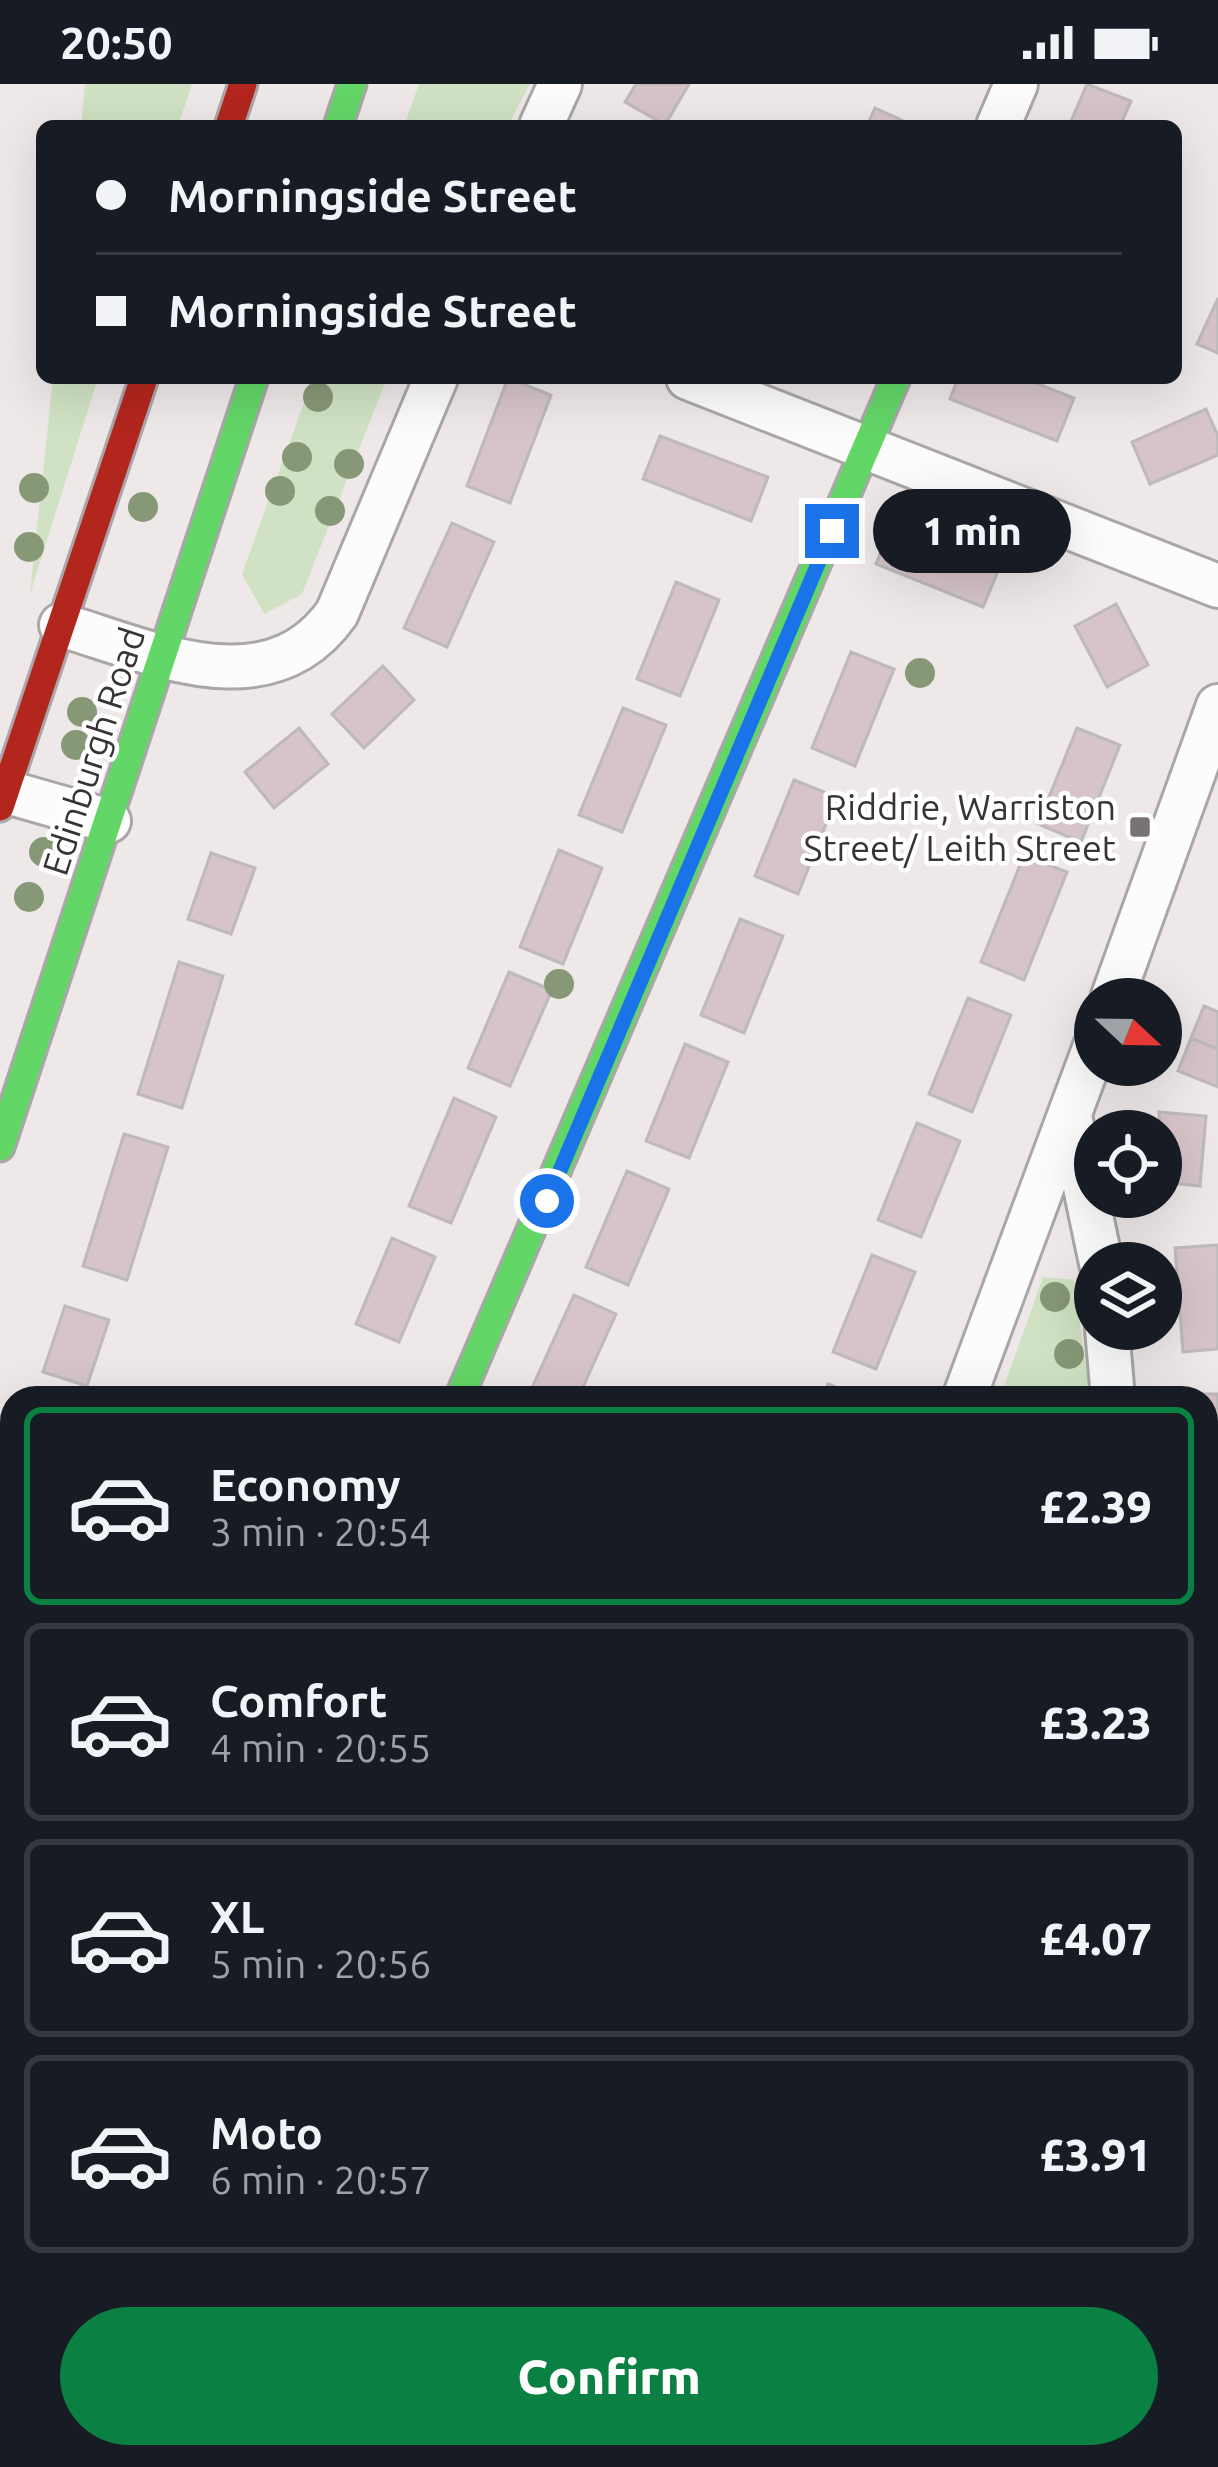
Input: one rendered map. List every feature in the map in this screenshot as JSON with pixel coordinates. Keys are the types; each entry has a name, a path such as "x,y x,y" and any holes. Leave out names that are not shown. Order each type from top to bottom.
{"main road":[{"path":"231,120 243,84"},
{"path":"340,120 352,84"},
{"name":"Edinburgh Road","path":"2,796 142,384"},
{"name":"Edinburgh Road","path":"0,1147 252,384"},
{"path":"464,1386 894,384"}],"street":[{"path":"544,120 560,84"},
{"path":"1001,120 1016,84"},
{"path":"61,625 205,665 260,665 296,655 319,638 337,613 433,384"},
{"path":"704,384 1218,586"},
{"path":"1120,978 1218,706"},
{"path":"2,796 109,821"},
{"path":"969,1386 1081,1086"},
{"path":"1070,1116 1097,1242"},
{"path":"1108,1350 1112,1386"}],"green space":[{"path":"85,84 192,84 180,120 82,120"},
{"path":"419,84 530,84 511,120 406,120"},
{"path":"52,384 96,384 30,594"},
{"path":"311,384 385,384 302,594 264,614 242,574"},
{"path":"1043,1277 1074,1280 1074,1350 1083,1350 1088,1386 1004,1386"}],"building":[{"path":"636,84 689,84 668,120 656,120 625,102"},
{"path":"1087,84 1131,101 1123,120 1072,120"},
{"path":"875,108 902,120 870,120"},
{"path":"1218,298 1218,353 1197,344"},
{"path":"506,384 523,384 551,395 510,503 467,486"},
{"path":"956,384 1038,384 1074,398 1057,441 950,399"},
{"path":"1206,409 1218,436 1218,455 1150,484 1132,442"},
{"path":"660,436 768,477 751,521 643,479"},
{"path":"893,521 1001,564 983,607 876,564"},
{"path":"452,523 494,542 447,647 404,628"},
{"path":"676,582 719,600 680,696 637,679"},
{"path":"1116,604 1148,665 1107,687 1075,626"},
{"path":"851,652 894,669 855,766 812,748"},
{"path":"383,666 414,700 364,748 332,714"},
{"path":"623,708 666,725 622,832 579,815"},
{"path":"299,728 328,764 274,808 245,772"},
{"path":"1077,728 1120,745 1081,842 1038,824"},
{"path":"794,780 837,797 798,894 755,876"},
{"path":"559,850 602,868 563,964 520,947"},
{"path":"211,853 255,868 231,934 188,919"},
{"path":"1024,855 1067,872 1024,980 981,962"},
{"path":"740,919 783,936 744,1033 701,1015"},
{"path":"179,962 223,976 182,1108 138,1094"},
{"path":"509,972 552,990 510,1086 468,1068"},
{"path":"968,998 1011,1015 972,1112 929,1094"},
{"path":"1204,1006 1218,1012 1218,1049 1191,1038"},
{"path":"1191,1038 1218,1049 1218,1087 1182,1073"},
{"path":"685,1044 728,1062 689,1158 646,1141"},
{"path":"454,1098 496,1117 451,1223 409,1206"},
{"path":"1182,1114 1206,1116 1200,1186 1182,1184"},
{"path":"917,1123 960,1141 921,1237 878,1220"},
{"path":"124,1134 168,1147 127,1280 83,1266"},
{"path":"627,1171 669,1189 628,1285 586,1267"},
{"path":"392,1238 435,1257 399,1342 356,1324"},
{"path":"1218,1245 1218,1349 1183,1352 1182,1248"},
{"path":"872,1255 915,1272 876,1369 833,1352"},
{"path":"574,1295 616,1314 583,1386 533,1386"},
{"path":"65,1306 109,1320 87,1386 43,1372"}],"traffic: fast":[{"path":"340,120 352,84"},
{"path":"0,1147 252,384"},
{"path":"464,1386 893,384"}],"traffic: jam":[{"path":"231,120 243,84"},
{"path":"0,807 142,384"}],"place":[{"name":"Riddrie, Warriston Street/ Leith Street","path":"1140,827"}],"route":[{"path":"547,1201 832,531"}]}
